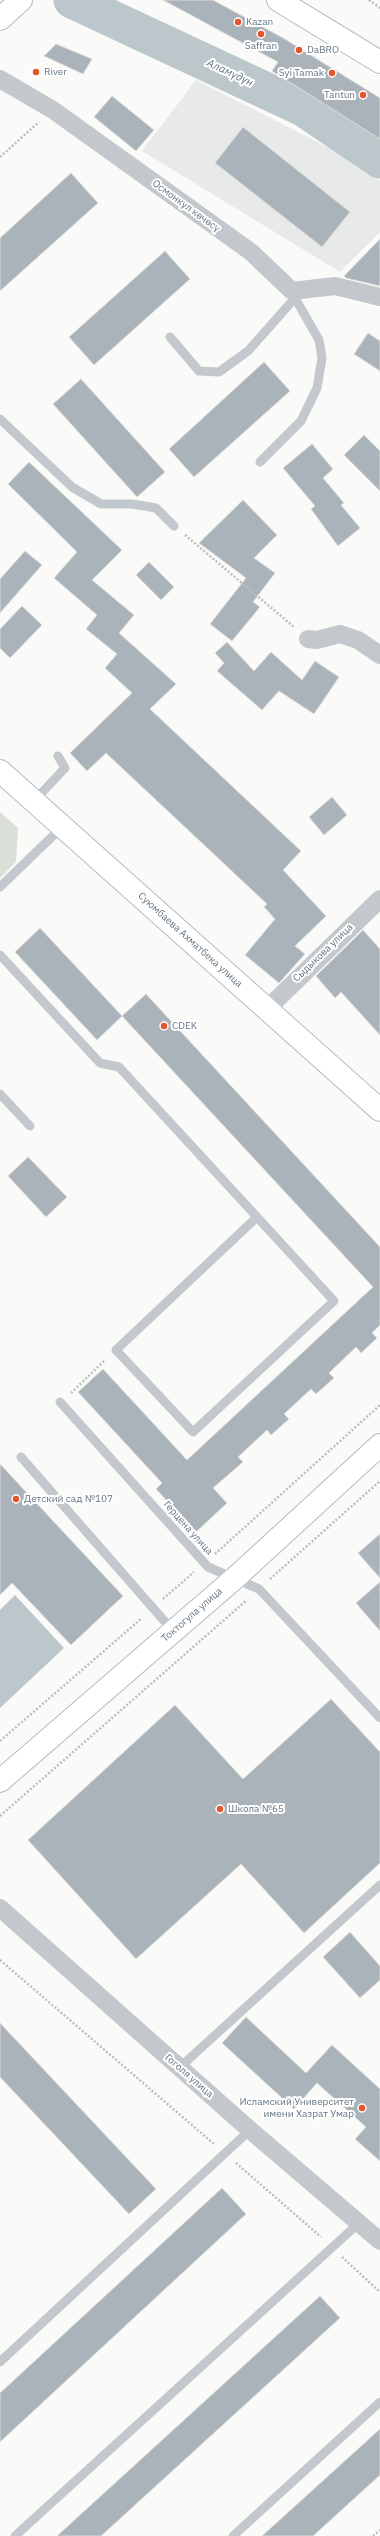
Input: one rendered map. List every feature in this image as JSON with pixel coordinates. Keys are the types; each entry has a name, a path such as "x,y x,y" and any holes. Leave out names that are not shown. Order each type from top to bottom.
{"street":[{"path":"0,19 21,0"},
{"path":"278,0 380,62"},
{"name":"Осмонкул көчөсү","path":"0,79 53,110 251,252 293,294"},
{"path":"293,294 335,286 380,297"},
{"path":"308,639 317,640 340,634 358,640 380,655"},
{"name":"Суюмбаева Ахматбека улица","path":"0,771 380,1110"},
{"name":"Сыдыкова улица","path":"267,1009 380,899"},
{"name":"Токтогула улица","path":"0,1781 234,1578 380,1445"},
{"name":"Гоголя улица","path":"0,1908 179,2068 380,2241"}],"lane":[{"path":"170,337 200,371 219,372 248,351 293,294 320,340 322,358 317,388 301,421 260,462"},
{"path":"0,419 72,487 101,504 132,504 156,508 174,526"},
{"path":"34,801 65,768 58,756"},
{"path":"0,887 62,827"},
{"path":"0,955 100,1063 119,1067 257,1217 334,1301 193,1432 116,1350 257,1217"},
{"path":"0,1094 30,1126"},
{"name":"Герцена улица","path":"60,1402 208,1566 259,1589 380,1718"},
{"path":"21,1457 154,1607 173,1631"},
{"path":"179,2068 380,1885"},
{"path":"0,2362 250,2130"},
{"path":"15,2536 359,2223"},
{"path":"233,2536 380,2402"}],"path":[{"path":"369,0 380,8"},
{"path":"0,157 53,110"},
{"path":"174,526 308,639"},
{"path":"60,1402 116,1350"},
{"path":"0,1741 205,1562 380,1405"},
{"path":"0,1816 380,1481"},
{"path":"0,1960 332,2247 380,2292"},
{"path":"373,2536 380,2530"}],"shaded area":[{"path":"196,80 341,154 380,181 380,232 340,272 142,151"},
{"path":"0,812 18,828 16,862 0,878"},
{"path":"15,1595 64,1648 0,1708 0,1610"}],"building":[{"path":"163,0 213,0 283,38 380,98 380,139 272,71 278,62"},
{"path":"56,44 92,59 83,74 44,56"},
{"path":"112,96 154,130 136,151 94,117"},
{"path":"243,127 350,212 322,247 215,163"},
{"path":"71,173 98,203 0,291 0,238"},
{"path":"380,239 380,286 346,278 344,276"},
{"path":"165,251 190,279 94,365 69,337"},
{"path":"368,333 380,341 380,371 354,354"},
{"path":"264,362 290,391 194,477 169,449"},
{"path":"81,379 165,472 137,497 53,404"},
{"path":"364,435 380,451 380,491 344,455"},
{"path":"312,444 333,469 323,478 344,503 341,505 360,528 338,546 311,509 315,506 283,468"},
{"path":"29,462 122,550 92,580 134,615 119,633 176,684 150,709 301,851 283,870 326,916 295,946 305,954 279,983 245,955 275,919 264,907 267,904 106,753 87,771 70,753 132,693 105,668 117,654 86,629 97,615 54,578 77,552 8,484"},
{"path":"243,500 277,535 254,558 275,573 253,602 260,607 232,641 210,624 246,578 199,543"},
{"path":"25,551 42,565 0,613 0,579"},
{"path":"149,562 174,587 161,600 136,575"},
{"path":"22,606 42,625 10,658 0,648 0,629"},
{"path":"227,642 254,671 271,652 302,680 315,661 339,677 314,714 279,691 262,710 217,671 224,663 215,653"},
{"path":"332,797 347,815 324,835 309,817"},
{"path":"40,928 122,1016 97,1040 15,952"},
{"path":"363,930 380,949 380,1035 341,992 335,998 316,976"},
{"path":"146,994 380,1247 380,1325 372,1333 377,1338 361,1353 356,1347 329,1373 334,1378 316,1394 311,1389 284,1414 289,1419 271,1435 267,1430 238,1457 243,1462 213,1488 227,1503 196,1532 156,1489 162,1483 78,1392 103,1369 187,1460 373,1287 122,1016"},
{"path":"28,1157 67,1197 46,1217 8,1176"},
{"path":"0,1464 123,1596 71,1645 12,1583 0,1595"},
{"path":"380,1534 380,1578 358,1553"},
{"path":"380,1582 380,1631 356,1603"},
{"name":"Школа №65","path":"331,1699 380,1752 380,1863 304,1933 241,1864 136,1959 28,1840 175,1705 243,1779"},
{"path":"350,1932 380,1966 380,1980 360,1998 323,1957"},
{"path":"246,2017 306,2073 332,2045 380,2089 380,2161 355,2139 366,2127 317,2083 294,2109 222,2043"},
{"path":"0,2023 156,2189 129,2214 0,2077"},
{"path":"222,2188 246,2214 0,2442 0,2393"},
{"path":"320,2296 340,2318 101,2536 57,2536"},
{"path":"380,2429 380,2475 313,2536 262,2536"}],"waterway":[{"name":"Аламүдүн","path":"72,0 303,108 380,160"},
{"path":"85,6 91,0"}],"place":[{"name":"Kazan","path":"238,22"},
{"name":"Saffran","path":"261,34"},
{"name":"DaBRO","path":"299,50"},
{"name":"River","path":"36,72"},
{"name":"Syi Tamak","path":"332,73"},
{"name":"Tantun","path":"363,95"},
{"name":"CDEK","path":"164,1026"},
{"name":"Детский сад №107","path":"16,1499"},
{"name":"Школа №65","path":"220,1809"},
{"name":"Исламский Университет имени Хазрат Умар","path":"362,2108"}]}
